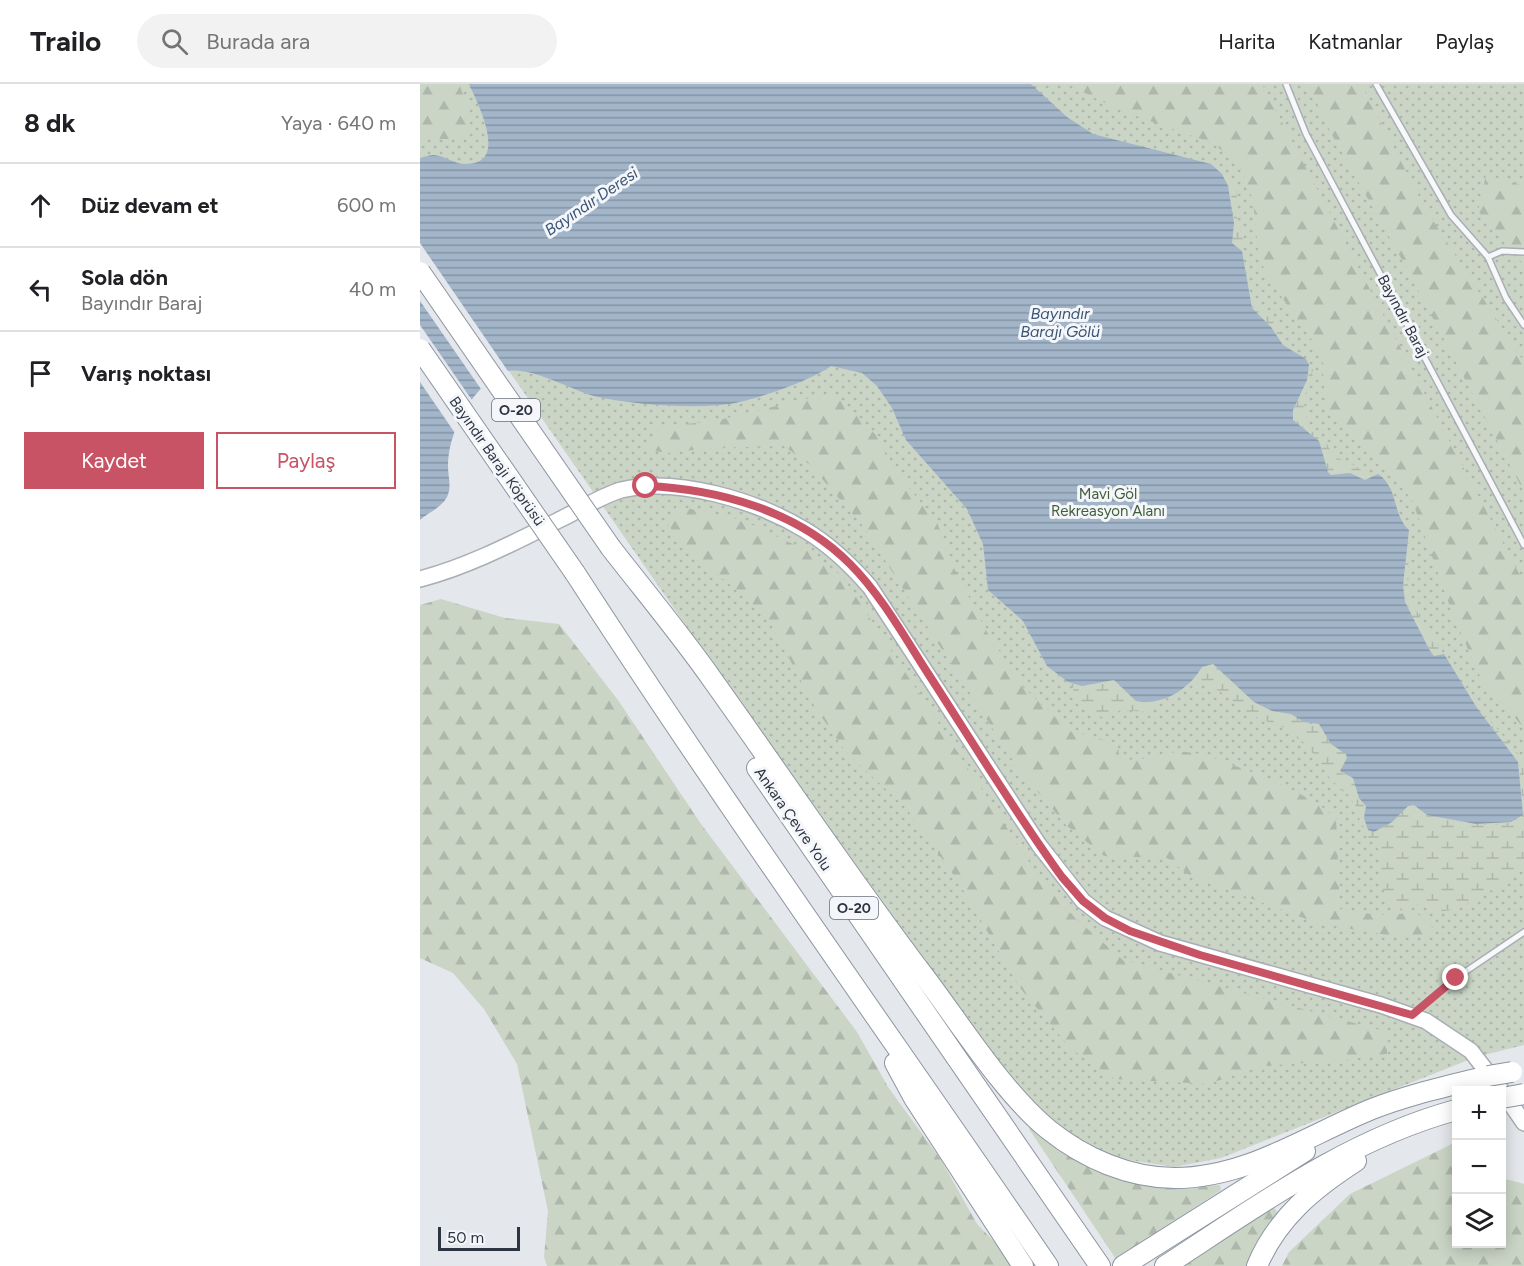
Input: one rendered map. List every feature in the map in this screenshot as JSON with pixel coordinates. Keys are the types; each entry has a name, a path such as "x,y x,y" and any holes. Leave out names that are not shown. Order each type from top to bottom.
{"highway":[{"name":"O-20","path":"420,272 611,548"},
{"name":"Bayındır Barajı Köprüsü","path":"420,349 575,573 767,862 835,956"},
{"path":"611,548 712,679 823,839 1004,1082 1047,1129 1085,1155 1107,1165 1151,1176 1173,1178 1221,1173 1276,1153 1410,1095 1452,1093"},
{"name":"Ankara Çevre Yolu","path":"611,548 723,719 1100,1266"},
{"name":"O-20","path":"835,956 1048,1266"},
{"path":"835,956 914,1098 1023,1266"},
{"path":"1504,1086 1518,1071"},
{"path":"1506,1092 1524,1094"},
{"path":"1129,1262 1249,1185 1349,1127 1452,1102"},
{"path":"1165,1266 1326,1164 1390,1134 1452,1111"},
{"path":"1257,1266 1294,1208 1325,1181 1375,1149 1452,1119"}],"street":[{"path":"420,579 506,546 603,498 628,489 666,487 704,492 730,498 781,517 828,546 850,564 870,587 1039,845 1083,901 1105,918 1160,943 1412,1015 1450,1035 1479,1058 1496,1086"},
{"path":"1506,1100 1524,1123"}],"lane":[{"name":"Bayındır Baraj","path":"1286,84 1306,134 1524,545"},
{"path":"1376,84 1451,215 1488,257 1506,298 1524,325"},
{"path":"1488,257 1502,251 1524,252"},
{"path":"1412,1015 1456,978 1524,932"}],"green space":[{"name":"Mavi Göl Rekreasyon Alanı","path":"420,84 1524,84 1524,1045 1476,1057 1221,1158 1174,1167 1110,1157 1082,1145 1058,1127 1010,1078 762,735 420,243"},
{"path":"420,84 459,84 472,118 463,139 420,139"},
{"path":"1067,84 1262,84 1524,583 1524,728 1482,681 1453,615 1412,500 1391,473 1331,416 1325,398 1322,361 1314,343 1265,273 1258,248 1253,200 1238,162 1212,143 1119,110"},
{"path":"1308,84 1361,84 1425,208 1524,362 1524,492 1406,267 1331,133"},
{"path":"1222,174 1237,190 1236,215 1244,244 1242,251 1232,243 1234,218 1228,186"},
{"path":"1486,175 1524,186 1524,265 1478,211"},
{"path":"1250,290 1255,306 1273,319 1283,339 1298,354 1283,345 1275,331 1256,314 1250,303"},
{"path":"1306,359 1313,370 1306,390 1304,409 1308,422 1326,442 1333,456 1354,465 1369,476 1374,475 1365,480 1349,473 1331,475 1328,472 1319,441 1293,420 1293,412 1309,374"},
{"path":"837,396 876,435 900,477 937,522 952,564 988,634 1023,687 1070,731 1117,743 1120,759 1137,759 1176,752 1199,754 1254,773 1302,795 1336,817 1340,909 1377,915 1415,913 1433,921 1430,936 1392,936 1317,923 1190,876 1167,858 1104,856 1066,825 1019,770 863,526 810,465 784,446 710,448 668,453 648,450 656,427 715,421 805,399"},
{"path":"677,506 742,520 810,552 843,577 1039,877 1075,918 1123,960 1387,1032 1387,1054 1345,1060 1262,1066 1208,1084 1115,1079 1071,1049 1021,989 957,880 906,808 846,752 816,709 771,624 745,596 686,551 667,523"},
{"path":"1409,530 1411,541 1407,578 1410,595 1444,654 1438,656 1430,651 1405,602 1403,585"},
{"path":"441,599 505,618 559,624 618,700 701,824 857,1032 888,1087 941,1160 977,1224 1018,1266 547,1266 544,1257 548,1211 517,1064 484,1009 453,973 420,958 420,605"},
{"path":"1213,664 1254,702 1272,711 1291,714 1309,724 1319,724 1327,736 1346,754 1347,759 1342,774 1350,775 1355,782 1366,806 1364,818 1374,832 1392,822 1408,806 1433,816 1488,825 1521,818 1524,811 1524,863 1509,878 1487,893 1453,909 1440,911 1412,904 1402,909 1388,906 1381,881 1380,851 1363,831 1355,804 1328,776 1316,756 1287,729 1246,713 1229,697 1205,683 1193,682 1202,667"},
{"path":"1114,680 1125,692 1161,700 1168,697 1147,712 1122,710 1101,717 1077,704 1073,688 1068,682 1075,685"},
{"path":"1484,716 1524,760 1524,810 1519,801 1520,767"},
{"path":"1032,1125 1054,1145 1076,1160 1118,1179 1165,1186 1220,1185 1221,1190 1116,1259 1029,1129"},
{"path":"1452,1144 1452,1248 1506,1248 1506,1179 1524,1184 1524,1266 1282,1266 1289,1252 1350,1194"},
{"path":"1272,1205 1280,1216 1248,1266 1181,1266"}],"water":[{"name":"Bayındır Barajı Gölü","path":"469,84 1031,84 1067,117 1093,134 1211,164 1222,174 1228,186 1234,223 1232,243 1242,251 1252,308 1271,327 1283,345 1306,359 1309,365 1307,380 1293,410 1293,420 1319,441 1328,472 1331,475 1350,473 1365,480 1378,474 1385,480 1393,494 1400,517 1409,530 1403,585 1405,602 1430,651 1434,656 1444,654 1477,708 1518,762 1523,815 1511,822 1476,824 1427,815 1414,805 1408,806 1392,822 1374,832 1368,830 1364,818 1366,806 1359,798 1353,778 1340,771 1347,758 1346,754 1331,744 1319,724 1304,722 1291,714 1272,711 1254,702 1213,664 1202,667 1183,689 1156,701 1136,701 1114,680 1082,686 1068,682 1047,666 1023,621 988,590 983,544 967,509 906,440 892,408 877,386 862,373 831,366 796,384 753,398 729,404 698,406 613,400 521,371 499,374 488,381 470,402 456,427 449,453 450,486 447,497 420,520 420,158 434,155 465,164 478,162 486,155 488,144 484,118"}],"pier":[{"path":"420,243 510,374 494,380 483,392 420,301"},
{"path":"420,325 474,403 457,436 420,382"}],"route":[{"path":"646,486 676,487 704,492 754,506 805,530 850,564 894,621 1062,877 1083,901 1105,918 1160,943 1412,1015 1456,978"}],"water label":[{"name":"Bayındır Deresi","path":"591,201"}]}
